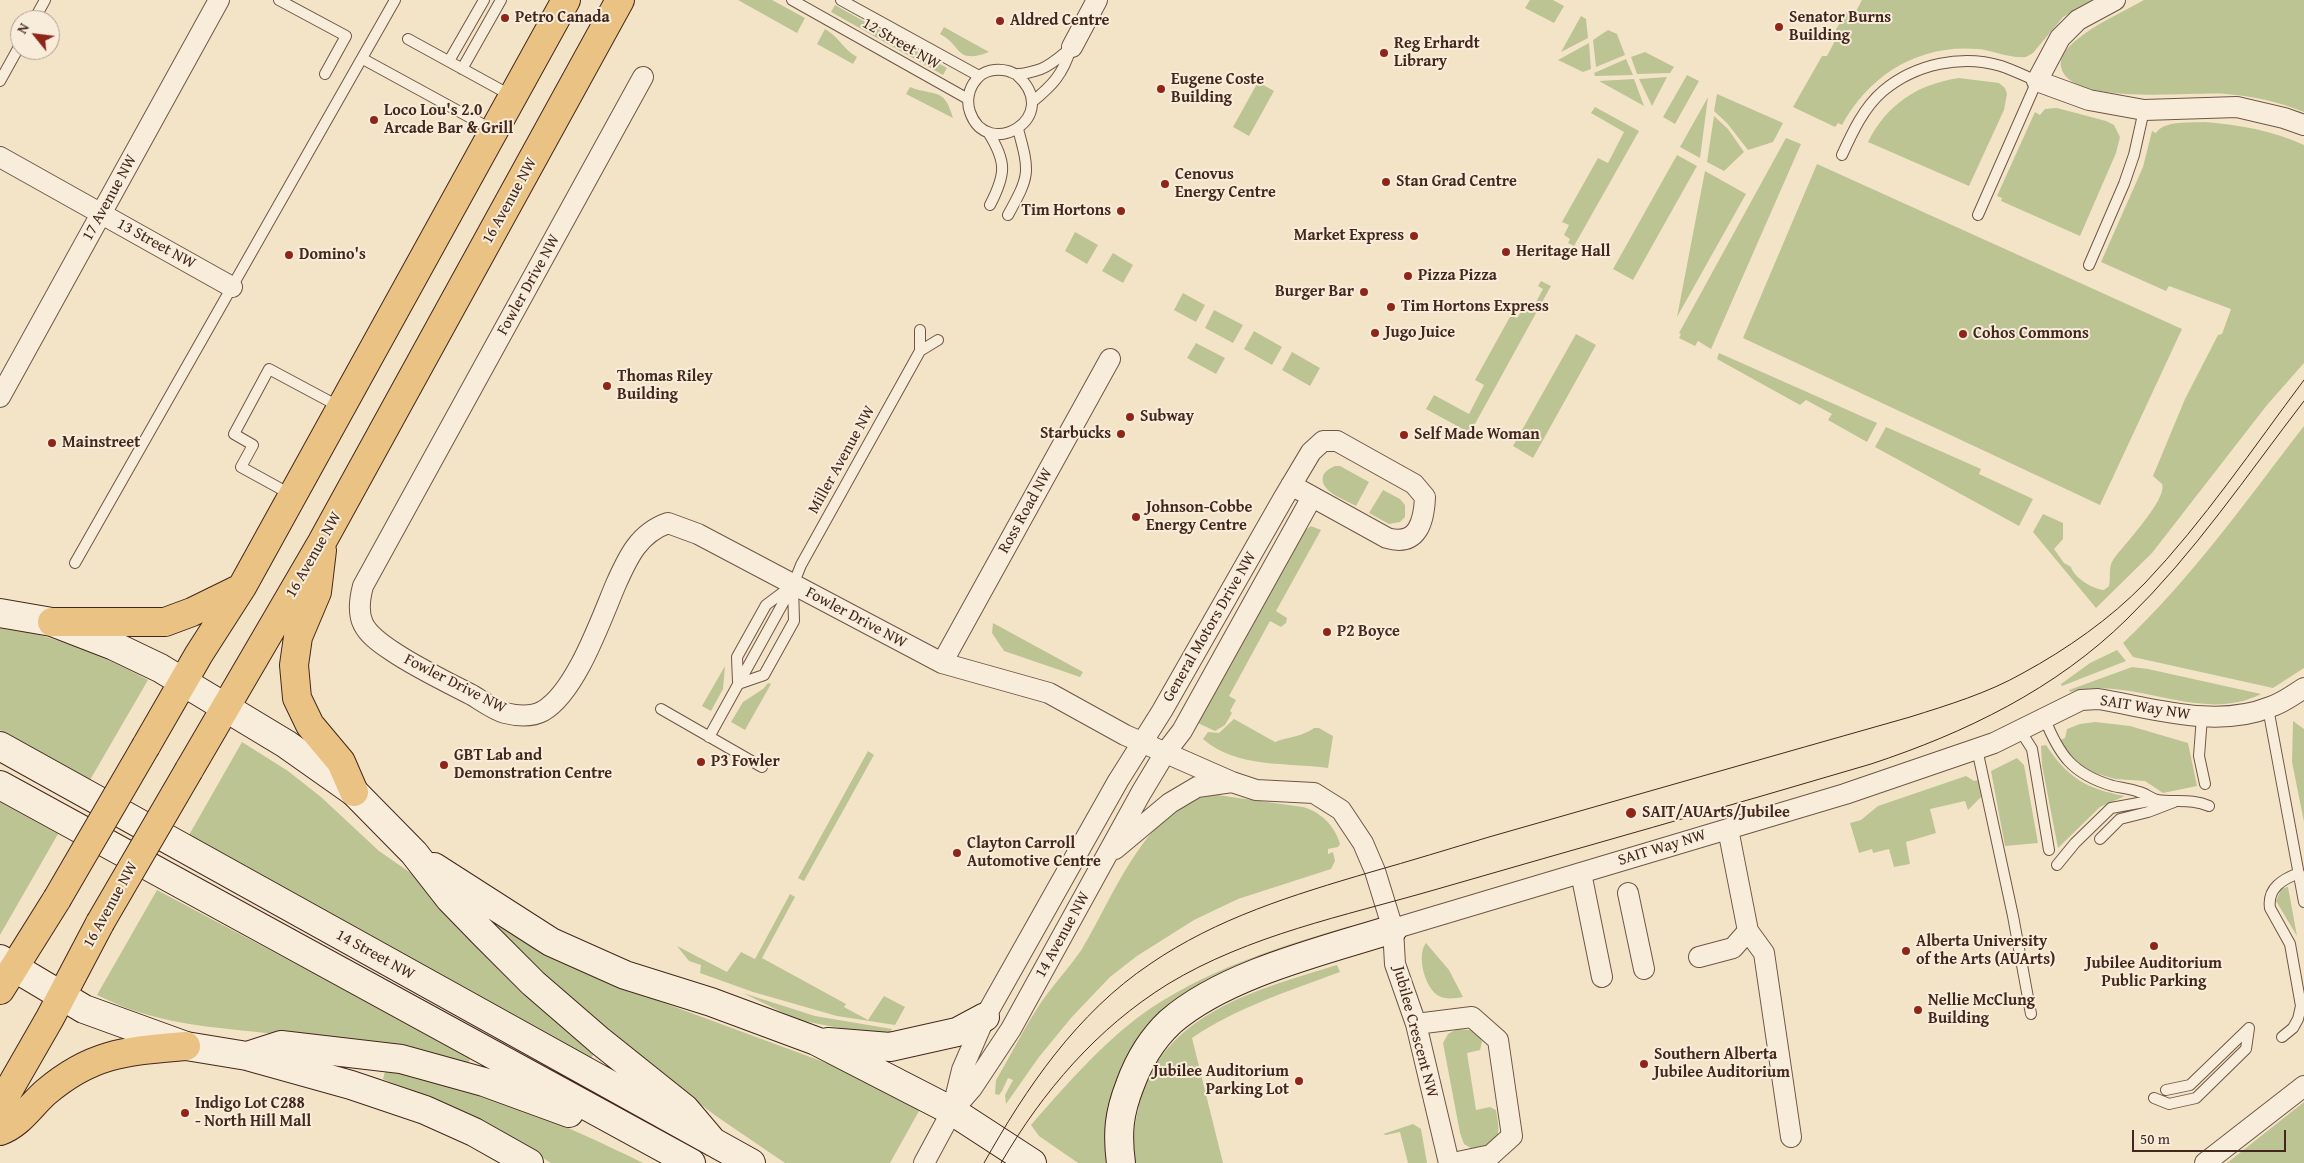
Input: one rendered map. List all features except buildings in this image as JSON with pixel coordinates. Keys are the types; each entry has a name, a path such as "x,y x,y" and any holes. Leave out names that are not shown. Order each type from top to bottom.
{"highway":[{"path":"0,990 8,963 56,899 183,681 242,587 566,0"},
{"name":"16 Avenue NW","path":"0,1105 62,996 100,923 322,542 620,0"},
{"path":"322,542 317,592 298,637 294,666 297,698 310,725 341,762 354,792"},
{"path":"52,622 165,622 192,612 242,587"},
{"path":"0,1132 20,1119 34,1102 67,1074 88,1063 137,1050 186,1046"}],"main road":[{"path":"0,613 52,622 114,646 183,681 226,707 295,750 354,792 414,854 450,899 526,976 600,1041 685,1109 713,1142"},
{"name":"14 Street NW","path":"0,746 751,1163"},
{"name":"14 Street NW","path":"0,785 691,1163"},
{"path":"414,854 551,942 593,962 816,1041 952,1111 1032,1163"},
{"path":"1121,1163 1118,1142 1120,1110 1138,1062 1170,1023 1206,997 1241,979 1393,929"},
{"path":"8,963 84,1009 186,1046 247,1056 350,1084 425,1110 474,1132 529,1163"},
{"path":"816,1041 890,1047 957,1032 985,1017"},
{"path":"247,1056 281,1045 401,1059 484,1082 569,1112 601,1114"}],"street":[{"name":"17 Avenue NW","path":"0,396 219,0"},
{"path":"1072,47 1097,0"},
{"path":"2115,0 2078,20 2060,38 2037,80 2089,100 2144,110 2237,107 2284,118 2304,125"},
{"name":"Fowler Drive NW","path":"643,77 363,586 358,603 360,621 371,635 405,660 504,712 525,716 542,711 560,697 598,630 621,572 642,537 655,527 668,523 685,528 942,663 1049,693 1141,742"},
{"name":"13 Street NW","path":"0,158 232,287"},
{"name":"Ross Road NW","path":"942,663 1110,359"},
{"name":"General Motors Drive NW","path":"1141,742 1162,711 1291,485 1311,452 1323,441 1337,441 1414,484 1425,497 1424,519 1409,538 1398,541 1387,538 1291,485"},
{"name":"General Motors Drive NW","path":"1165,753 1182,732 1312,497"},
{"name":"SAIT Way NW","path":"1393,929 1845,794 1977,749 2081,700 2098,699 2202,716 2227,717 2268,708 2304,688"},
{"path":"1141,742 1232,782 1256,790 1314,793 1341,810 1362,843 1375,871 1393,929"},
{"name":"14 Avenue NW","path":"952,1111 962,1070 985,1017 1141,742"},
{"name":"14 Avenue NW","path":"924,1163 952,1111 972,1088 1011,1029 1105,857 1165,753"},
{"path":"1105,857 1170,803 1197,787 1232,782"},
{"path":"1728,829 1748,930 1764,953 1791,1137"},
{"path":"1582,872 1602,978"},
{"path":"1628,893 1644,968"},
{"name":"Jubilee Crescent NW","path":"1393,929 1395,964 1416,1024 1449,1163"},
{"path":"1699,957 1734,948 1748,930"},
{"path":"1416,1024 1472,1017 1498,1040 1512,1136 1491,1154 1454,1163"},
{"path":"2205,1163 2304,1086"}],"lane":[{"path":"279,0 346,36 325,74"},
{"path":"75,563 395,0"},
{"path":"449,61 484,0"},
{"path":"462,68 502,0"},
{"name":"12 Street NW","path":"792,0 968,99"},
{"name":"12 Street NW","path":"841,0 979,76"},
{"path":"408,39 513,96"},
{"path":"1017,75 1041,69 1072,47"},
{"path":"1032,102 1051,87 1065,68 1072,47"},
{"path":"363,59 494,130"},
{"path":"0,81 11,60"},
{"path":"1842,155 1862,116 1882,92 1900,79 1915,72 1943,63 1980,62 2001,66 2037,80 1978,215"},
{"path":"988,132 1008,133 1018,129 1030,113 1032,102 1025,82 1017,75 1007,71 987,71 979,76 971,89 968,99 973,119 988,132 997,146 1003,168 999,188 990,205"},
{"path":"2089,264 2124,184 2134,154 2144,110"},
{"path":"1008,215 1023,189 1028,174 1026,157 1018,129"},
{"name":"Miller Avenue NW","path":"793,585 801,565 920,351 920,330"},
{"name":"Miller Avenue NW","path":"920,351 938,340"},
{"path":"292,496 241,467 253,445 234,434 269,369 341,408"},
{"path":"709,737 738,684 737,657 766,605 793,585"},
{"path":"738,684 764,675 768,668 794,621 793,585"},
{"path":"2268,708 2304,902"},
{"path":"661,709 762,767"},
{"path":"2202,716 2199,756 2205,784"},
{"path":"2044,717 2052,739 2066,760 2079,772 2098,781 2140,792 2155,800"},
{"path":"2020,730 2032,749 2049,850"},
{"path":"1977,749 1980,768 1986,784 1998,856 2013,916 2031,1014"},
{"path":"2057,865 2075,843 2112,808 2155,800 2200,802 2209,806"},
{"path":"2100,839 2120,819 2148,812 2177,800"},
{"path":"2282,1037 2293,1028 2298,1019 2301,1006 2290,944 2270,908 2269,902 2274,887 2286,878 2299,874"},
{"path":"2154,1098 2169,1104 2196,1098 2246,1049 2249,1028 2190,1085 2166,1090"}],"green space":[{"path":"738,0 772,0 805,18 797,33"},
{"path":"1530,0 1553,0 1564,6 1554,23 1525,8"},
{"path":"1862,0 2093,0 2063,17 2033,53 2026,57 2014,57 1977,49 1956,49 1935,52 1898,66 1866,91 1842,125 1838,123 1835,127 1793,107 1822,56 1827,56 1836,39 1834,33 1846,12 1854,15"},
{"path":"2144,0 2304,0 2304,112 2275,102 2246,96 2109,92 2086,88 2069,80 2061,67 2061,63 2063,56 2070,46 2091,29"},
{"path":"835,5 947,68 943,75 831,12"},
{"path":"1581,16 1586,19 1588,38 1561,52"},
{"path":"944,27 989,52 970,56 964,55 947,38 940,34"},
{"path":"825,29 857,57 853,64 817,44"},
{"path":"1608,30 1617,34 1625,55 1596,67 1593,40"},
{"path":"1589,43 1591,69 1583,72 1558,60"},
{"path":"1645,52 1674,67 1670,73 1637,74 1631,57"},
{"path":"1626,59 1633,75 1595,76 1594,73"},
{"path":"1687,75 1699,81 1675,124 1663,117"},
{"path":"1667,77 1652,106 1639,79"},
{"path":"1959,78 1999,83 2005,88 2007,94 2004,110 1969,186 1868,142 1884,117 1905,98 1930,85"},
{"path":"1634,79 1644,106 1599,81"},
{"path":"1258,82 1274,91 1249,136 1233,127"},
{"path":"910,87 938,94 946,101 953,118 906,94"},
{"path":"1717,94 1783,123 1773,142 1748,150 1727,123 1714,111"},
{"path":"1708,97 1700,158 1680,147"},
{"path":"1595,107 1639,131 1574,246 1568,243 1570,239 1564,235 1569,225 1562,222 1598,158 1608,163 1624,132 1591,113"},
{"path":"2057,108 2106,121 2114,125 2120,137 2116,153 2080,236 2001,201 2002,198 1997,196 2035,112 2040,115 2045,109"},
{"path":"1714,116 1728,129 1744,152 1724,171 1707,162"},
{"path":"2205,122 2255,129 2304,145 2304,363 2267,405 2152,553 2096,608 2033,532 2043,514 2063,523 2063,539 2054,549 2064,563 2071,567 2080,579 2104,590 2109,586 2113,560 2152,511 2162,491 2162,484 2153,476 2185,399 2218,335 2222,334 2231,309 2169,286 2166,291 2101,262 2143,167 2152,131 2156,133 2171,124"},
{"path":"1786,138 1801,144 1711,349 1698,341 1695,346 1679,338 1681,334 1679,333"},
{"path":"1677,155 1697,166 1633,280 1613,269"},
{"name":"Cohos Commons","path":"1817,164 2182,329 2100,505 1743,338"},
{"path":"1705,171 1746,194 1677,317"},
{"path":"1075,232 1098,245 1087,264 1065,251"},
{"path":"1113,253 1133,265 1123,283 1102,271"},
{"path":"1541,281 1551,286 1470,433 1426,409 1434,395 1469,414 1484,385 1475,380 1511,315 1517,318 1523,309 1530,313 1543,289 1538,286"},
{"path":"1183,293 1205,305 1196,322 1174,310"},
{"path":"1214,310 1243,325 1233,343 1205,328"},
{"path":"1254,331 1282,347 1272,365 1244,349"},
{"path":"1576,334 1596,345 1533,458 1513,446"},
{"path":"1196,343 1225,358 1216,374 1187,358"},
{"path":"1292,352 1320,368 1310,386 1282,370"},
{"path":"1719,353 1877,423 1867,442 1828,420 1832,414 1806,400 1800,405 1717,359"},
{"path":"2304,426 2304,668 2273,688 2133,657 2123,643 2195,566"},
{"path":"1886,427 1981,469 1979,474 2033,499 2019,526 1875,447"},
{"path":"1335,466 1340,466 1369,482 1356,506 1334,495 1325,487 1323,476"},
{"path":"1383,490 1400,499 1405,505 1405,517 1400,522 1389,524 1369,513"},
{"path":"1311,526 1321,530 1276,611 1287,618 1286,623 1281,627 1270,621 1229,696 1236,700 1230,711 1232,713 1225,725 1215,731 1198,723 1291,553 1304,531"},
{"path":"993,623 1083,672 1080,677 1004,651 992,633"},
{"path":"0,626 58,640 113,662 148,680 90,780 0,730"},
{"path":"2117,650 2126,661 2062,686 2061,684 2090,663"},
{"path":"725,666 723,689 711,711 702,706"},
{"path":"2132,667 2261,694 2238,702 2214,704 2190,703 2118,690 2094,688 2070,692 2069,690"},
{"path":"768,683 771,684 745,730 731,722 743,702 763,689"},
{"path":"1234,719 1275,742 1301,735 1314,728 1319,728 1333,736 1328,768 1247,760 1216,749 1203,739 1208,732 1219,733"},
{"path":"2293,721 2304,729 2304,822 2292,762"},
{"path":"2095,722 2130,726 2188,743 2197,786 2163,793 2145,781 2115,779 2089,771 2068,754 2060,740 2065,738 2067,729 2080,724"},
{"path":"242,742 288,771 321,797 379,851 418,878 595,1052 590,1060 189,835"},
{"path":"2046,745 2062,765 2079,780 2099,790 2125,796 2100,807 2058,848 2042,765 2041,746"},
{"path":"868,751 874,755 804,881 798,878"},
{"path":"2017,758 2024,765 2038,843 2005,846 1991,771"},
{"path":"1966,776 1974,781 1978,780 1982,796 1968,810 1965,801 1930,809 1936,833 1906,842 1910,864 1894,867 1889,849 1873,853 1872,849 1859,853 1850,823 1861,820 1878,806"},
{"path":"1210,794 1303,807 1316,812 1335,831 1340,844 1338,847 1328,849 1328,854 1333,852 1335,861 1331,869 1238,899 1194,920 1137,956 1110,977 1071,1018 1039,1057 1006,1104 1005,1095 1013,1080 1008,1078 999,1095 995,1094 996,1080 1028,1022 1082,949 1133,858 1149,836 1167,817 1187,803"},
{"path":"0,802 58,834 0,935"},
{"path":"2288,887 2297,936 2276,901 2281,889"},
{"path":"157,890 471,1057 467,1066 297,1037 172,1021 148,1015 97,995"},
{"path":"790,894 795,897 762,958 846,1004 844,1007 868,1020 884,996 905,1007 895,1025 837,1016 753,992 700,973 701,965 689,961 677,946 727,972 741,952 755,959"},
{"path":"500,923 637,993 832,1065 919,1106 919,1111 890,1163 785,1163 716,1116 627,1049 495,931"},
{"path":"1350,926 1352,935 1174,1002 1109,1163 1078,1163 1039,1136 1031,1125 1104,1046 1154,1006 1201,980 1249,959 1299,941"},
{"path":"1426,943 1449,970 1463,997 1445,998 1434,992 1426,979 1422,963 1423,948"},
{"path":"1337,965 1340,972 1283,993 1227,1017 1192,1038 1223,1163 1136,1163 1134,1136 1138,1110 1149,1077 1166,1050 1188,1029 1215,1011 1275,985"},
{"path":"743,993 815,1016 892,1029 887,1037 798,1020"},
{"path":"1457,1029 1470,1030 1480,1035 1482,1042 1480,1050 1467,1053 1476,1110 1490,1107 1496,1110 1497,1136 1491,1144 1476,1151 1464,1144 1460,1133 1443,1043 1448,1034"},
{"path":"386,1068 485,1095 580,1133 643,1163 551,1163 507,1136 430,1098 383,1079"},
{"path":"2304,1102 2304,1163 2227,1163"},
{"path":"1413,1124 1421,1129 1427,1163 1408,1163 1400,1132 1383,1134"}],"tram line":[{"path":"984,1163 1017,1107 1055,1054 1076,1029 1099,1005 1150,964 1202,933 1256,909 1342,881 1939,708 1996,687 2039,664 2103,621 2145,583 2188,535 2304,380"},
{"path":"1001,1163 1017,1136 1054,1086 1095,1041 1142,1001 1168,984 1231,952 1332,918 1871,764 1941,738 2008,706 2070,667 2099,644 2152,594 2197,541 2304,401"}],"place":[{"name":"Petro Canada","path":"505,18"},
{"name":"Aldred Centre","path":"1000,21"},
{"name":"Senator Burns Building","path":"1779,27"},
{"name":"Reg Erhardt Library","path":"1384,53"},
{"name":"Eugene Coste Building","path":"1161,89"},
{"name":"Loco Lou's 2.0 Arcade Bar & Grill","path":"374,120"},
{"name":"Stan Grad Centre","path":"1386,182"},
{"name":"Cenovus Energy Centre","path":"1165,184"},
{"name":"Tim Hortons","path":"1121,211"},
{"name":"Market Express","path":"1414,236"},
{"name":"Heritage Hall","path":"1506,252"},
{"name":"Domino's","path":"289,255"},
{"name":"Pizza Pizza","path":"1408,276"},
{"name":"Burger Bar","path":"1364,292"},
{"name":"Tim Hortons Express","path":"1391,307"},
{"name":"Jugo Juice","path":"1375,333"},
{"name":"Cohos Commons","path":"1963,334"},
{"name":"Thomas Riley Building","path":"607,386"},
{"name":"Subway","path":"1130,417"},
{"name":"Starbucks","path":"1121,434"},
{"name":"Self Made Woman","path":"1404,435"},
{"name":"Mainstreet","path":"52,443"},
{"name":"Johnson-Cobbe Energy Centre","path":"1136,517"},
{"name":"P2 Boyce","path":"1327,632"},
{"name":"P3 Fowler","path":"701,762"},
{"name":"GBT Lab and Demonstration Centre","path":"444,765"},
{"name":"SAIT/AUArts/Jubilee","path":"1631,813"},
{"name":"Clayton Carroll Automotive Centre","path":"957,853"},
{"name":"Jubilee Auditorium Public Parking","path":"2154,946"},
{"name":"Alberta University of the Arts (AUArts)","path":"1906,951"},
{"name":"Nellie McClung Building","path":"1918,1010"},
{"name":"Southern Alberta Jubilee Auditorium","path":"1644,1064"},
{"name":"Jubilee Auditorium Parking Lot","path":"1299,1081"},
{"name":"Indigo Lot C288 - North Hill Mall","path":"185,1113"}]}
